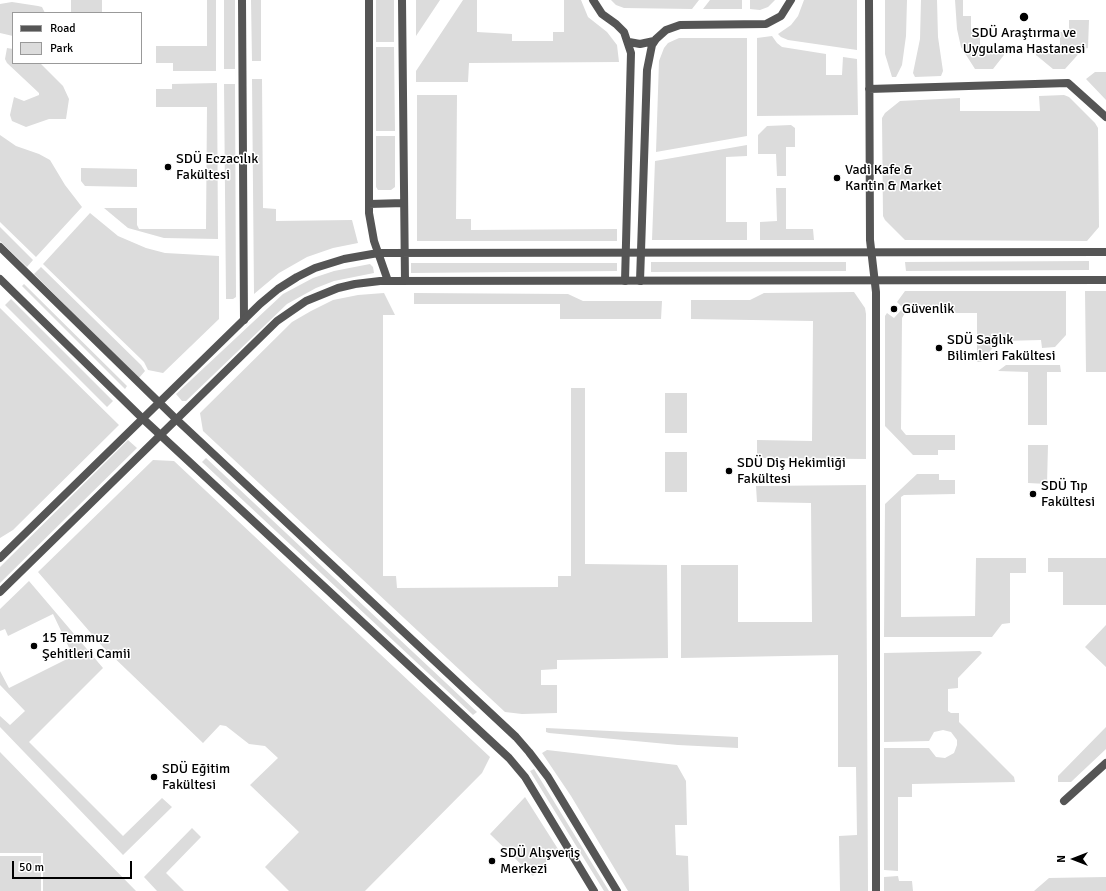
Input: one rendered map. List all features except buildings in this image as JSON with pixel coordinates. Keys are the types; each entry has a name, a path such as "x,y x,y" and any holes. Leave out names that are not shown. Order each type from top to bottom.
{"street":[{"path":"242,0 244,320"},
{"path":"369,0 370,225 378,254 388,281"},
{"path":"402,0 404,281"},
{"path":"593,0 602,14 620,28 629,42 632,67 625,281"},
{"path":"629,42 640,44 654,41 666,30 680,25 766,24 781,16 791,0"},
{"path":"869,0 871,252 875,280 876,891"},
{"path":"640,281 648,62 654,41"},
{"path":"869,89 1068,83 1106,118"},
{"path":"369,204 404,203"},
{"path":"0,246 158,403 525,747 548,777 617,891"},
{"path":"0,558 142,418 278,289 306,272 339,260 378,254 1106,252"},
{"path":"0,279 142,418 509,758 525,777 594,891"},
{"path":"0,592 278,321 291,310 306,301 334,289 363,282 388,281 1106,280"},
{"path":"1064,802 1106,763"}],"green space":[{"path":"71,0 102,0 102,12 71,12"},
{"path":"207,0 216,0 216,71 173,71 173,63 156,63 156,46 207,46"},
{"path":"224,0 235,0 235,69 224,69"},
{"path":"251,0 261,0 261,61 252,61"},
{"path":"376,0 394,0 394,42 376,42"},
{"path":"416,0 440,0 416,36"},
{"path":"463,0 477,0 477,32 512,34 512,41 553,41 553,32 564,32 564,0 581,0 588,17 607,32 617,45 619,62 469,63 468,82 416,82 416,71"},
{"path":"611,0 699,0 692,9 624,8 616,5"},
{"path":"710,0 742,0 742,9 703,9"},
{"path":"750,0 775,0 768,7 760,10 750,9"},
{"path":"804,0 857,0 857,50 788,40 781,37 778,34 791,25 798,16"},
{"path":"885,0 907,0 906,36 902,65 896,77 892,77 885,54"},
{"path":"921,0 937,0 938,37 943,71 941,76 915,77 913,73 920,39"},
{"path":"955,0 963,0 963,16 971,16 971,32 980,32 980,48 1004,48 1004,55 993,69 975,69 961,47 957,29"},
{"path":"12,2 38,6 42,7 44,12 12,12 12,36 0,33 0,4"},
{"path":"1069,20 1089,20 1088,48 1083,49 1065,69 1053,69 1036,55 1036,48 1060,48 1060,32 1069,32"},
{"path":"772,36 782,47 826,54 826,75 842,75 843,57 857,59 858,115 757,116 757,38"},
{"path":"679,38 747,38 747,136 656,152 659,61 664,48 668,43"},
{"path":"376,47 394,47 395,131 376,131"},
{"path":"7,48 12,49 12,64 41,64 63,86 69,99 66,119 49,119 26,127 12,121 10,115 14,97 24,101 39,95 39,93 7,63 5,59"},
{"path":"1095,72 1106,72 1106,100 1086,79"},
{"path":"252,79 262,79 263,208 276,209 276,221 352,220 358,243 333,248 307,257 279,273 254,294"},
{"path":"217,83 218,239 164,238 128,228 104,208 137,208 137,225 139,229 206,229 207,107 156,107 156,89 172,89 172,84"},
{"path":"224,84 235,84 236,297 233,299 226,299"},
{"path":"417,95 457,95 456,219 471,219 471,230 617,229 617,241 417,241"},
{"path":"1064,95 1069,97 1095,123 1098,128 1099,227 1087,241 905,240 885,220 883,216 882,118 885,113 900,101 960,98 960,111 1040,111 1039,96"},
{"path":"791,125 795,128 795,147 786,147 786,176 777,176 776,154 758,154 758,135 767,126"},
{"path":"0,135 16,146 39,154 50,160 65,185 82,207 36,257 0,222"},
{"path":"376,136 395,136 395,187 391,190 378,190 376,187"},
{"path":"747,145 747,156 726,157 726,222 747,222 747,240 652,240 655,161"},
{"path":"81,168 137,169 137,187 85,186 81,181"},
{"path":"776,188 786,188 786,229 813,229 814,240 760,240 760,222 777,221"},
{"path":"90,213 118,236 146,248 165,253 219,256 219,319 163,373 148,370 144,362 43,264"},
{"path":"0,227 33,260 27,267 0,241"},
{"path":"1089,261 1089,270 906,271 905,262"},
{"path":"651,262 846,262 846,271 651,272"},
{"path":"411,263 617,263 617,271 411,273"},
{"path":"370,264 373,267 374,273 334,281 316,288 287,304 186,401 182,401 176,394 283,294 313,278 334,271"},
{"path":"41,267 141,365 145,371 139,378 34,274"},
{"path":"24,284 127,386 125,389 22,286"},
{"path":"905,291 1066,291 1066,335 1055,347 1042,348 1041,340 1002,341 996,344 981,362 977,362 977,313 905,313 902,318 901,429 906,435 955,435 955,450 938,450 938,455 913,455 885,426 885,316 887,313 894,318 903,308 897,302"},
{"path":"1085,291 1106,291 1106,372 1086,372"},
{"path":"854,292 865,308 866,314 866,459 757,458 757,440 812,441 813,321 691,319 691,300 750,300 764,293"},
{"path":"384,293 395,315 383,315 383,576 396,576 397,588 558,587 558,576 571,576 571,388 585,388 585,564 667,565 668,658 557,660 557,669 541,670 541,685 557,685 557,713 522,714 505,712 203,431 200,413 292,322 333,300 358,295"},
{"path":"414,293 568,294 583,301 662,301 661,319 560,319 560,304 414,304"},
{"path":"11,299 113,401 107,407 5,305"},
{"path":"0,308 119,425 13,530 0,538"},
{"path":"1006,365 1060,365 1061,372 1047,372 1047,425 1028,425 1028,372 998,371"},
{"path":"665,393 687,393 687,433 665,433"},
{"path":"128,440 137,448 0,583 0,567"},
{"path":"1028,445 1048,445 1047,484 1028,483"},
{"path":"665,452 687,452 687,492 665,492"},
{"path":"206,458 477,712 473,715 202,462"},
{"path":"153,460 174,461 490,757 482,773 365,891 289,891 265,867 299,832 250,785 278,758 265,746 249,744 226,726 220,725 203,743 103,647 38,572"},
{"path":"917,474 939,474 939,480 955,480 955,494 904,495 901,497 901,617 975,616 976,558 1026,558 1026,573 1010,573 1010,623 1002,624 992,637 884,637 885,504"},
{"path":"866,485 868,891 840,891 839,836 857,835 856,767 838,767 838,655 681,658 681,565 738,565 738,622 812,622 811,503 757,502 756,486"},
{"path":"1048,558 1106,558 1106,605 1063,605 1063,572 1048,572"},
{"path":"29,581 103,668 29,742 123,836 162,798 172,807 123,855 0,727 0,716 10,725 25,711 0,685 0,671 9,688 73,656 53,614 8,636 5,629 0,631 0,609"},
{"path":"1106,625 1106,667 1085,647"},
{"path":"980,651 982,653 958,678 958,688 948,689 948,711 951,713 959,713 959,722 1014,777 1015,782 912,784 912,797 898,797 898,871 884,870 884,748 929,748 936,757 945,758 954,753 957,740 951,732 943,730 934,732 929,741 884,742 884,653"},
{"path":"1106,727 1106,749 1071,782 1058,782 1058,776"},
{"path":"546,728 738,737 738,748 678,745 549,733 546,732"},
{"path":"547,750 677,765 686,781 687,825 675,825 676,855 688,856 689,891 628,891 571,796 542,753"},
{"path":"0,752 136,891 43,891 43,853 0,853"},
{"path":"534,769 609,891 604,891 530,771"},
{"path":"525,797 558,849 533,876 490,834"},
{"path":"192,828 201,837 166,873 184,891 157,891 144,877"},
{"path":"0,856 41,856 41,891 0,891"},
{"path":"898,876 899,881 912,881 913,891 884,891 884,877"},
{"path":"1106,877 1106,891 1034,891 1049,878"}],"place":[{"name":"SDÜ Araştırma ve Uygulama Hastanesi","path":"1024,17"},
{"name":"SDÜ Eczacılık Fakültesi","path":"168,167"},
{"name":"Vadi Kafe & Kantin & Market","path":"837,178"},
{"name":"Güvenlik","path":"894,309"},
{"name":"SDÜ Sağlık Bilimleri Fakültesi","path":"939,348"},
{"name":"SDÜ Diş Hekimliği Fakültesi","path":"729,471"},
{"name":"SDÜ Tıp Fakültesi","path":"1033,494"},
{"name":"15 Temmuz Şehitleri Camii","path":"34,646"},
{"name":"SDÜ Eğitim Fakültesi","path":"154,777"},
{"name":"SDÜ Alışveriş Merkezi","path":"492,861"}]}
